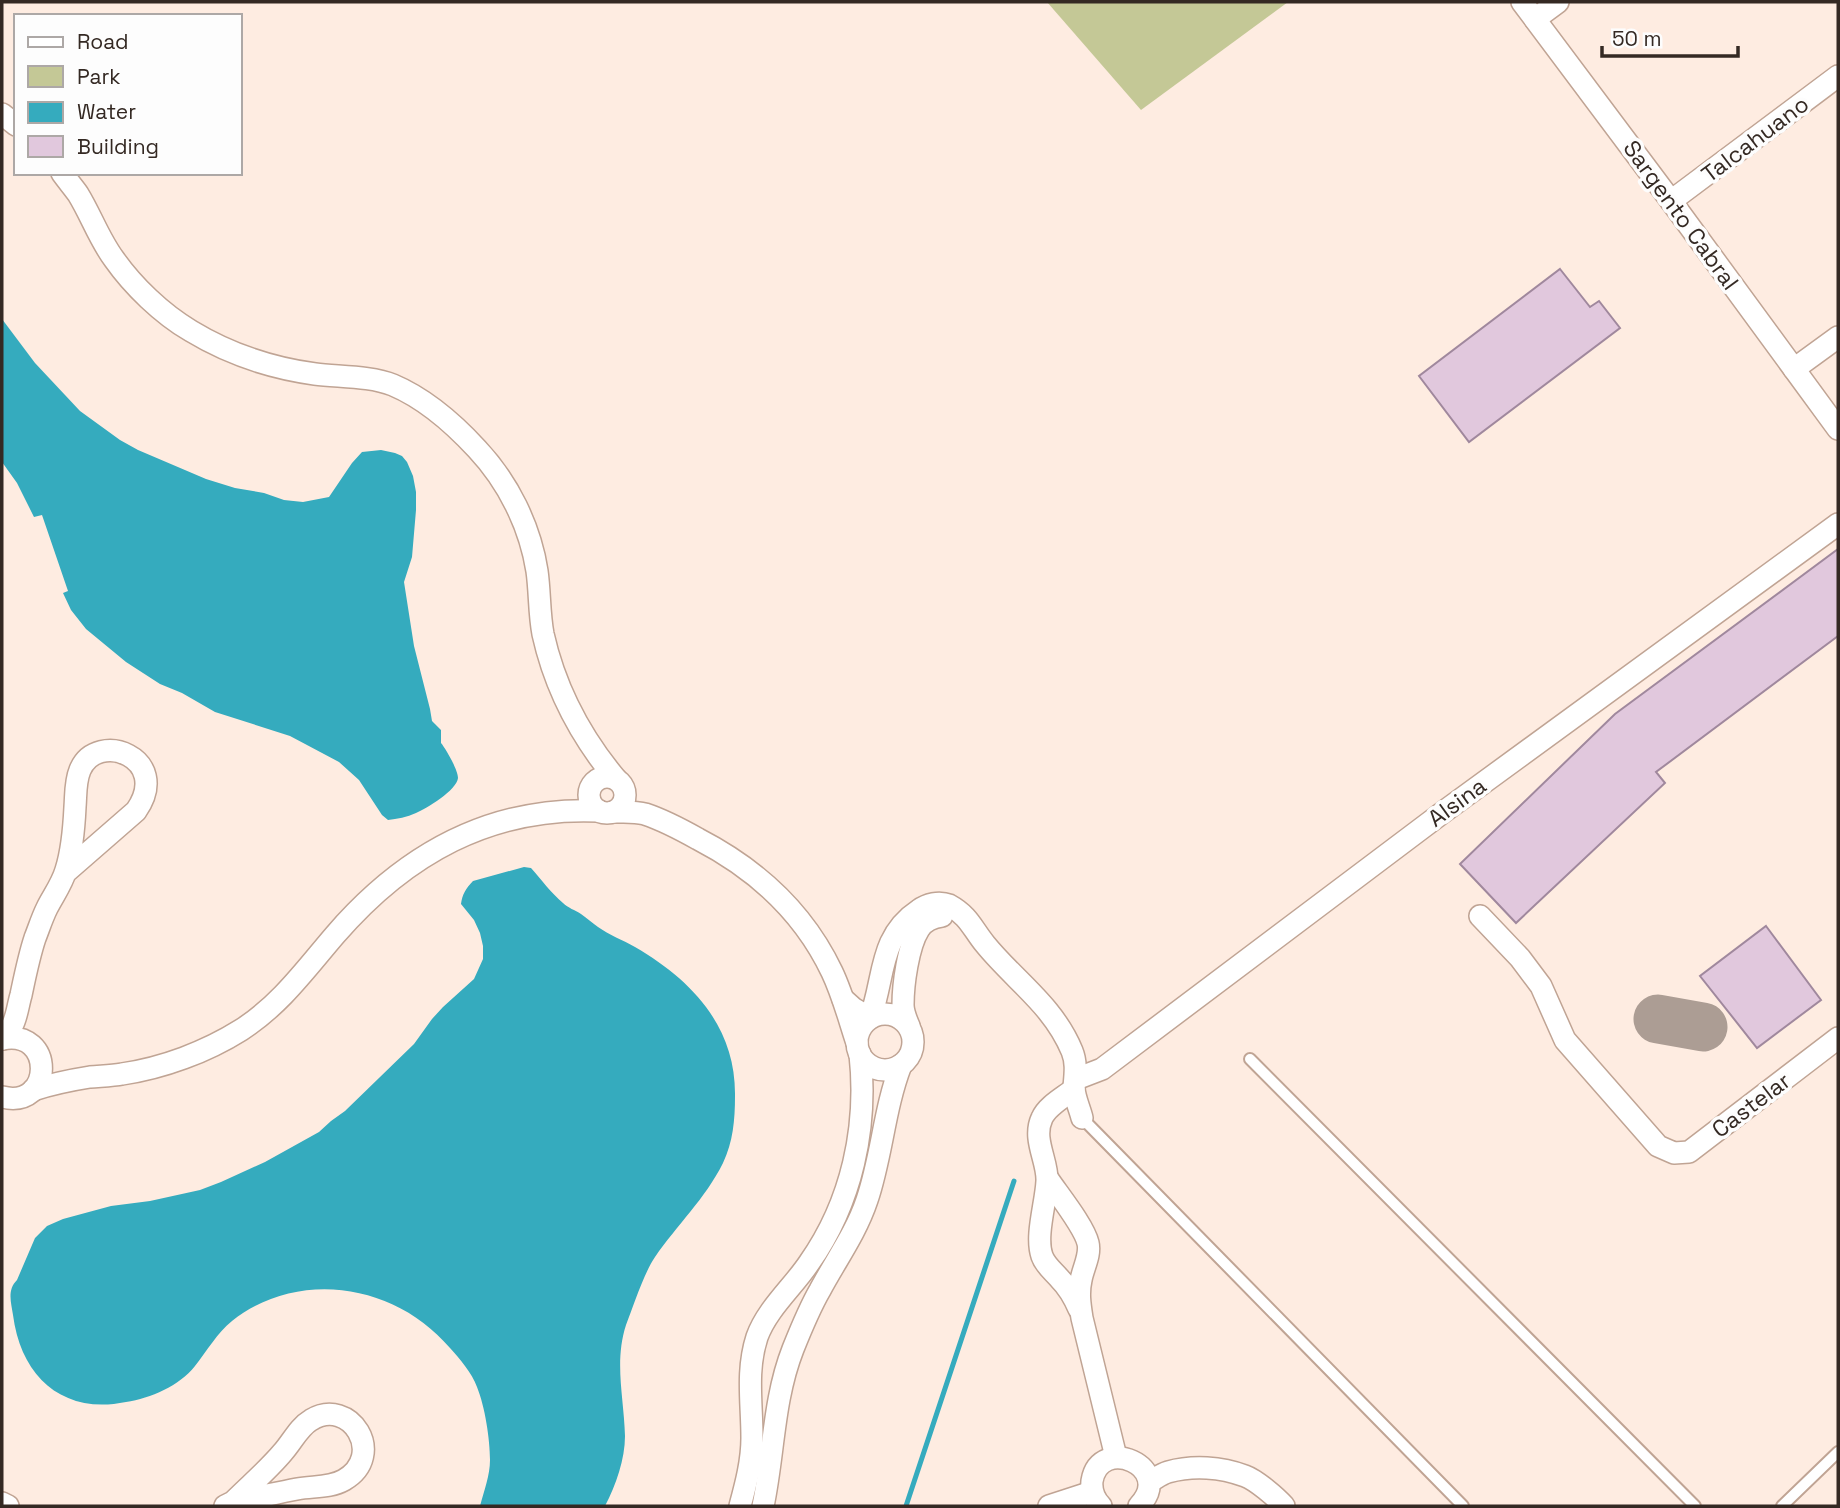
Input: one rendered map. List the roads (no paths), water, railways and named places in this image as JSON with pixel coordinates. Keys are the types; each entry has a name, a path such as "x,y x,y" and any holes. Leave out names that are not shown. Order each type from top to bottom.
{"street":[{"name":"Sargento Cabral","path":"1522,2 1838,429"},
{"path":"1535,19 1558,2"},
{"name":"Talcahuano","path":"1671,201 1838,76"},
{"path":"64,175 78,194 114,260 148,297 188,330 235,353 274,366 313,374 377,380 393,386 438,412 478,450 496,471 520,513 537,570 542,632 550,662 575,720 593,751 644,814 720,850 768,886 805,927 832,971 858,1048 862,1071 858,1140 846,1192 824,1239 758,1335 750,1370 751,1458 740,1506"},
{"path":"1794,369 1838,337"},
{"name":"Alsina","path":"1048,1178 1038,1132 1042,1118 1075,1084 1102,1069 1442,813 1838,524"},
{"path":"560,811 572,806 589,790 598,778 611,777 621,786 622,804 606,811 591,804 589,790 595,763 593,751"},
{"path":"2,1039 13,1024 33,943 45,912 66,872 80,769 86,760 99,752 124,752 134,758 146,778 144,799 135,811 66,872"},
{"path":"19,1095 64,1081 123,1074 176,1061 242,1029 289,990 337,932 393,877 459,837 523,816 560,811 644,814"},
{"path":"901,1065 886,1070 870,1066 858,1048 858,1033 870,1018 875,1005 881,965 888,946 907,919 918,910 936,903 946,904 973,925 984,943 1047,1009 1062,1032 1073,1053 1075,1084 1082,1118"},
{"path":"763,1506 779,1397 792,1352 820,1290 856,1229 876,1170 895,1080 901,1065 912,1051 913,1043 902,1007 907,965 914,939 920,928 935,916 949,917 968,934 984,943"},
{"name":"Castelar","path":"1480,916 1520,958 1541,986 1565,1040 1658,1146 1674,1153 1689,1152 1838,1038"},
{"path":"843,999 870,1018 886,1014 903,1020 909,1026"},
{"path":"2,1106 39,1082 42,1072 42,1063 17,1011"},
{"path":"2,1039 11,1038 33,1048 58,1069 91,1077"},
{"path":"1048,1178 1041,1255 1066,1285 1082,1318"},
{"path":"1048,1178 1088,1243 1079,1297 1116,1457"},
{"path":"779,1302 804,1322"},
{"path":"749,1393 779,1397"},
{"path":"334,1414 347,1419 356,1427 362,1440 362,1462 354,1474 341,1482 229,1504 283,1452 309,1420 334,1414"},
{"path":"1049,1506 1097,1499 1092,1483 1094,1474 1107,1460 1125,1457 1141,1466 1149,1482 1148,1492 1139,1506"},
{"path":"1149,1482 1166,1473 1197,1467 1222,1471 1246,1476 1284,1506"},
{"path":"2,1503 8,1506"}],"lane":[{"path":"1250,1059 1695,1506"},
{"path":"1082,1118 1463,1506"},
{"path":"1782,1506 1838,1452"}],"water":[{"path":"2,319 35,363 80,411 138,450 206,479 284,500 303,502 329,497 362,452 381,450 402,456 413,476 416,492 412,557 404,582 414,646 432,721 441,730 441,743 458,778 447,793 416,813 388,820 359,780 339,762 290,736 215,712 160,684 126,662 86,629 71,610 63,593 68,591 42,515 34,517 17,483 2,462"},
{"path":"524,867 531,868 565,905 602,930 656,960 692,990 719,1027 728,1048 733,1071 734,1122 723,1163 708,1188 651,1264 626,1325 620,1366 625,1445 619,1472 605,1506 480,1506 489,1471 489,1443 482,1404 469,1371 428,1326 403,1309 375,1297 316,1289 287,1294 258,1304 232,1321 181,1380 145,1398 103,1405 83,1403 65,1397 49,1387 25,1357 11,1301 12,1288 35,1238 47,1226 63,1219 111,1206 200,1190 265,1162 319,1132 345,1111 414,1044 443,1007 474,979 483,959 483,946 474,920 461,904 468,886 473,881"}],"waterway":[{"path":"906,1506 1014,1181"}]}
